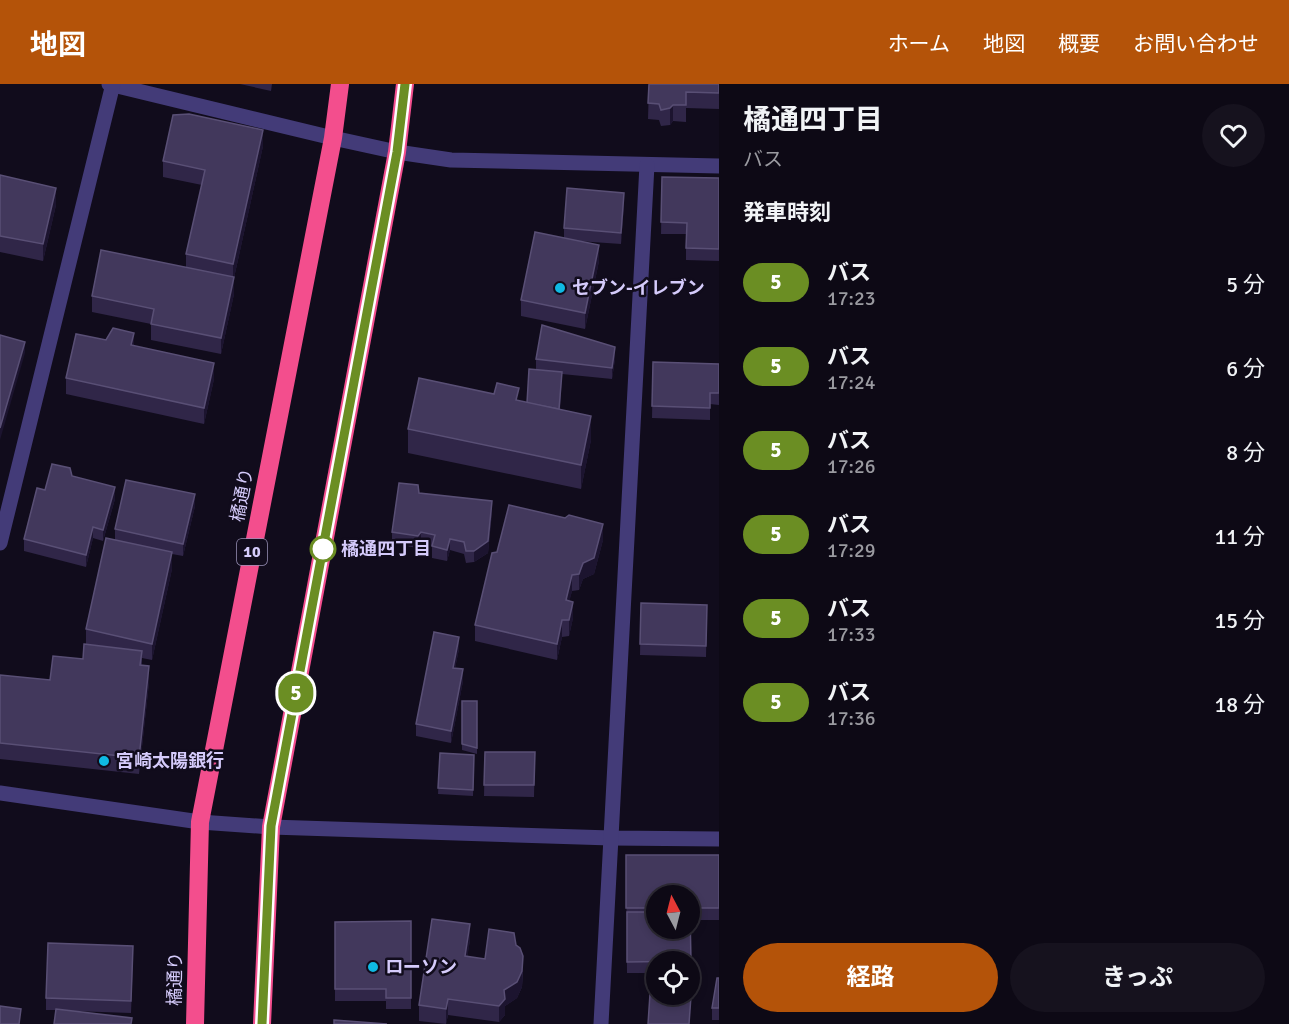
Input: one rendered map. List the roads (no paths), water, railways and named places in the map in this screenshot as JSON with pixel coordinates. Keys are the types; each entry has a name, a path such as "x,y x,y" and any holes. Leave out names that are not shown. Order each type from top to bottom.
{"highway":[{"name":"橘通り","path":"195,1024 200,822 333,138 340,84"},
{"path":"262,1024 271,826 397,152 405,84"}],"street":[{"path":"0,543 112,84 333,138 397,152 451,160 719,166"},
{"path":"601,1024 647,165"},
{"path":"0,793 200,822 611,838 719,839"}],"place":[{"name":"セブン-イレブン","path":"560,288"},
{"name":"橘通四丁目","path":"323,549"},
{"name":"宮崎太陽銀行","path":"104,761"},
{"name":"ローソン","path":"373,967"}]}
